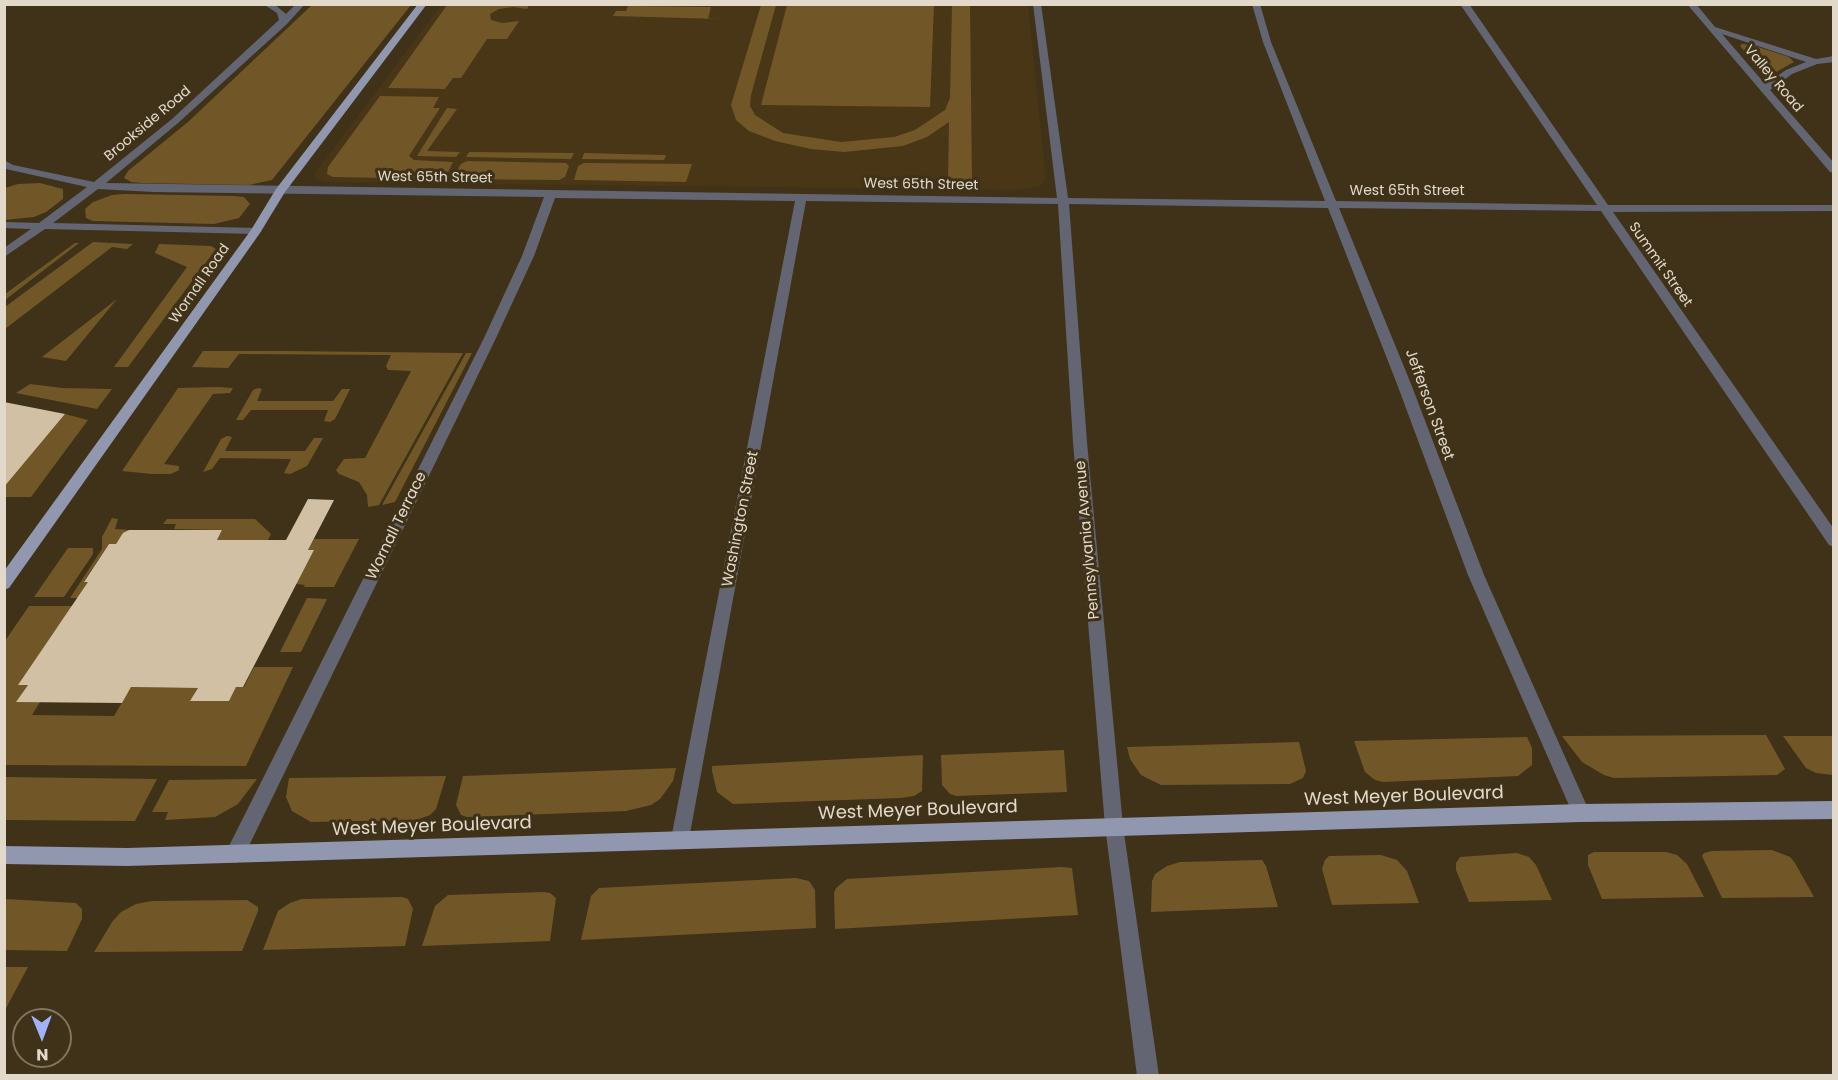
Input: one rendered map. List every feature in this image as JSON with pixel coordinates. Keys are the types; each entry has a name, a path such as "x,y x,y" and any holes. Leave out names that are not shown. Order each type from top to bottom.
{"main road":[{"name":"Wornall Road","path":"4,584 256,231 280,191 423,4"},
{"name":"West Meyer Boulevard","path":"4,855 127,857 1581,813 1833,810"}],"street":[{"path":"267,4 281,12 284,22"},
{"name":"Brookside Road","path":"4,254 45,226 175,121 302,4"},
{"name":"Pennsylvania Avenue","path":"1037,4 1063,201 1080,442 1114,826 1148,1076"},
{"name":"Jefferson Street","path":"1256,4 1267,42 1404,384 1476,575 1581,813"},
{"name":"Summit Street","path":"1464,4 1833,542"},
{"name":"Valley Road","path":"1691,4 1766,88 1801,135 1833,170"},
{"path":"1711,28 1815,62"},
{"path":"1766,88 1789,72 1815,62 1833,59"},
{"name":"West 65th Street","path":"6,169 96,186 280,191 1332,206 1736,210 1833,208"},
{"name":"Wornall Terrace","path":"235,854 490,338 528,256 551,194"},
{"name":"Washington Street","path":"680,839 801,198"},
{"path":"4,225 256,231"}],"shaded area":[{"path":"313,4 411,5 272,180 249,185 141,183 131,182 124,178 128,171 188,122"},
{"path":"441,5 1028,5 1046,179 1040,186 1018,190 327,182 315,179 315,173"},
{"path":"447,5 529,5 527,9 513,7 499,9 490,14 491,20 502,23 519,21 507,39 487,39 461,78 453,78 445,89 388,88"},
{"path":"761,5 776,5 751,95 750,106 755,115 783,133 841,142 894,137 915,130 945,110 950,98 952,5 970,5 972,183 948,183 949,122 927,137 903,146 844,152 811,149 775,141 749,131 736,120 731,105"},
{"path":"787,5 934,5 930,107 761,105"},
{"path":"628,6 711,7 708,19 613,16 616,11 626,11"},
{"path":"1742,44 1789,57 1794,62 1776,72 1766,72 1760,69 1740,46"},
{"path":"380,96 439,97 433,108 440,108 409,156 414,160 453,162 446,176 442,179 333,177 327,174 328,167"},
{"path":"447,108 457,109 427,151 460,152 456,157 417,156"},
{"path":"469,152 574,153 571,159 466,157"},
{"path":"584,153 666,155 664,160 582,159"},
{"path":"467,161 566,163 569,166 565,177 559,180 455,179 454,176 461,164"},
{"path":"584,163 692,164 686,182 574,180 578,166"},
{"path":"40,183 63,189 63,199 46,212 34,217 5,220 5,188 18,184"},
{"path":"112,195 234,196 244,197 250,204 239,218 214,224 93,221 86,218 85,209 93,202"},
{"path":"93,242 133,244 127,249 112,247 5,329 5,307"},
{"path":"75,243 79,243 5,300 5,294"},
{"path":"159,244 211,246 216,249 128,367 114,367 187,267 155,253"},
{"path":"117,299 66,361 42,357"},
{"path":"203,351 463,353 379,505 368,507 367,495 359,482 339,474 336,470 344,459 365,458 411,371 388,370 386,366 391,355 239,354 228,368 192,367"},
{"path":"466,353 472,353 395,502 382,505"},
{"path":"30,384 62,388 112,389 97,409 16,393"},
{"path":"178,388 233,388 230,393 213,394 164,464 179,466 179,470 171,474 122,471"},
{"path":"262,389 257,401 333,401 342,389 350,389 335,419 330,422 324,421 328,410 251,410 243,420 236,420 253,390"},
{"path":"65,414 88,420 31,497 5,497 4,487"},
{"path":"227,436 232,437 225,451 305,451 314,438 323,438 307,466 290,474 284,473 291,459 220,458 212,469 203,472 221,439"},
{"path":"112,518 118,519 115,529 129,530 116,544 109,544 84,581 91,582 80,598 70,598 102,549 102,537"},
{"path":"167,519 255,519 271,534 268,540 217,540 222,530 174,529 176,524 163,524"},
{"path":"314,539 359,539 334,587 304,587 305,585 296,584 314,550 308,550"},
{"path":"68,548 93,548 93,554 64,597 34,597"},
{"path":"307,598 327,599 301,652 280,652"},
{"path":"29,606 74,606 71,625 59,625 19,684 28,685 17,701 40,702 32,715 114,716 131,687 198,688 191,701 229,701 236,687 244,687 254,667 293,667 246,766 5,765 5,641"},
{"path":"1766,735 1785,769 1777,775 1614,778 1582,762 1562,736"},
{"path":"1783,736 1833,736 1833,775 1816,773 1806,768"},
{"path":"1527,737 1532,748 1532,765 1518,776 1383,782 1375,780 1365,772 1354,741"},
{"path":"1299,742 1306,771 1303,778 1290,784 1161,785 1141,775 1130,759 1127,747"},
{"path":"1064,750 1067,792 956,796 950,794 942,785 941,755"},
{"path":"923,755 922,791 914,796 901,798 733,804 717,792 712,771 712,766"},
{"path":"676,768 673,781 660,799 651,805 626,811 467,817 461,815 456,805 463,776"},
{"path":"446,776 436,809 430,815 416,820 311,822 292,811 286,797 289,778"},
{"path":"5,777 157,779 135,821 5,820"},
{"path":"257,779 238,804 215,817 165,820 168,812 152,812 169,780"},
{"path":"1772,850 1790,857 1814,897 1722,898 1702,856 1712,851"},
{"path":"1594,852 1666,852 1677,855 1687,864 1704,897 1602,899 1588,865 1588,855"},
{"path":"1517,853 1529,857 1536,865 1552,900 1469,902 1456,870 1456,863 1460,857"},
{"path":"1381,855 1397,860 1407,871 1419,903 1332,905 1322,869 1329,856"},
{"path":"1262,860 1266,866 1278,907 1151,912 1152,881 1155,874 1167,866 1180,862"},
{"path":"1072,868 1078,915 835,929 834,893 836,888 847,879"},
{"path":"796,878 809,881 815,890 816,928 581,940 591,896 599,888"},
{"path":"550,893 556,898 550,941 422,946 435,906 448,895"},
{"path":"402,897 408,899 413,909 405,946 263,950 278,911 290,903 302,899"},
{"path":"5,899 76,903 82,909 82,919 67,951 5,950"},
{"path":"247,900 258,907 258,911 242,951 94,952 112,922 121,912 136,904 152,901"},
{"path":"4,967 28,967 5,1010"}],"building":[{"path":"4,402 65,414 4,487"},
{"path":"308,499 334,500 308,550 314,550 243,687 236,687 229,701 190,701 198,688 131,687 122,703 16,702 28,685 18,685 88,582 84,582 109,544 116,544 123,533 129,530 222,530 217,540 286,540"}]}
